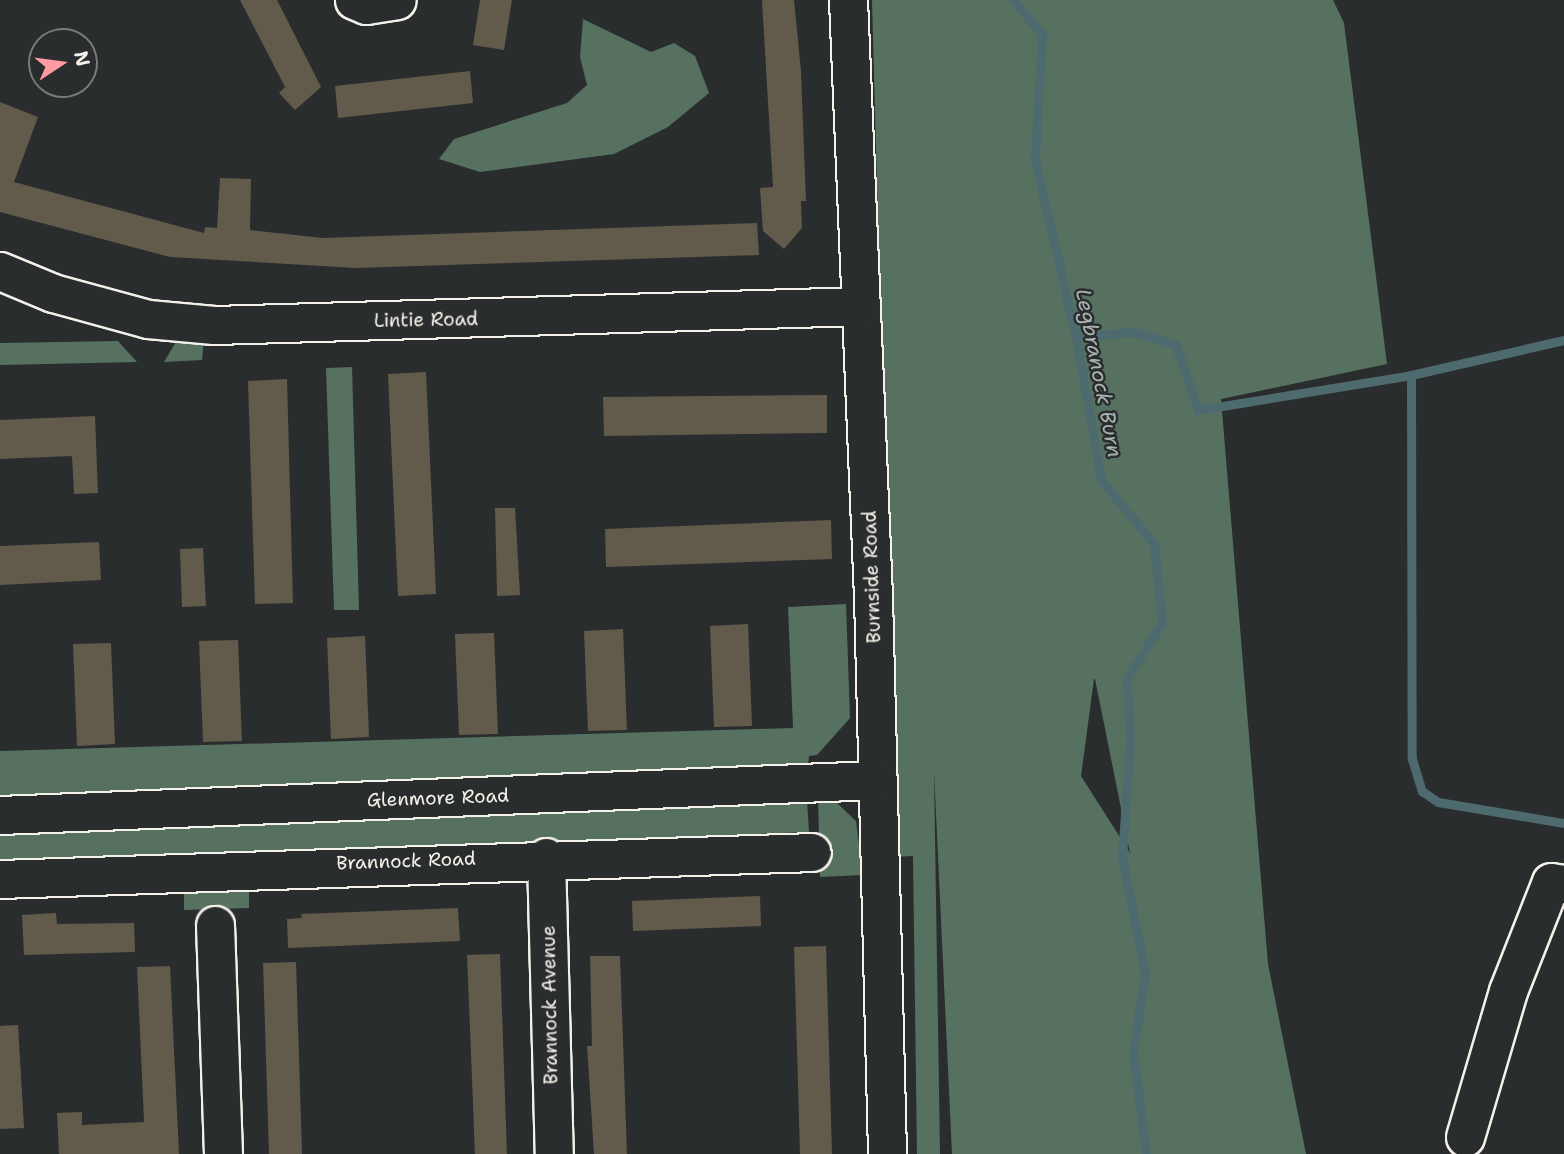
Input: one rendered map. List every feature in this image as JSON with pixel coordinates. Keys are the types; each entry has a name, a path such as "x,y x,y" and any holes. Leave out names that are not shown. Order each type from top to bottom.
{"street":[{"path":"354,0 366,5 397,0"},
{"name":"Burnside Road","path":"848,0 887,1154"},
{"name":"Lintie Road","path":"0,271 53,293 148,319 214,325 860,306"},
{"name":"Glenmore Road","path":"0,815 876,780"},
{"name":"Brannock Road","path":"0,879 546,857 813,852"},
{"name":"Brannock Avenue","path":"546,857 554,1154"},
{"path":"1465,1137 1508,990 1551,882 1564,884"},
{"path":"215,925 223,1154"}],"green space":[{"path":"872,0 1333,0 1344,23 1387,364 1221,399 1268,964 1306,1154 952,1154 934,771 940,1154 917,1154 913,856 895,857","holes":["1095,679 1130,853 1081,776"]},
{"path":"583,19 651,52 674,43 695,56 709,93 668,127 614,154 480,172 439,159 454,139 567,103 587,85 580,57"},
{"path":"204,338 202,360 164,362 176,342"},
{"path":"118,341 137,362 0,365 0,343"},
{"path":"352,367 359,610 334,610 326,368"},
{"path":"846,604 850,718 817,755 809,756 808,765 0,800 0,751 793,728 788,607"},
{"path":"818,798 837,803 856,821 863,875 820,877"},
{"path":"807,800 809,832 0,864 0,834"},
{"path":"249,889 249,908 184,910 184,891"}],"building":[{"path":"240,0 277,0 321,87 295,110 279,93 285,87"},
{"path":"480,0 512,0 504,50 473,45"},
{"path":"762,0 794,0 801,71 806,201 801,201 802,228 784,249 763,231 760,188 773,187"},
{"path":"470,71 473,103 338,118 335,86"},
{"path":"0,102 38,117 14,182 204,233 205,227 217,228 220,178 251,179 250,230 323,238 757,223 759,255 356,268 170,257 0,212"},
{"path":"426,372 436,594 398,596 388,374"},
{"path":"287,379 293,603 255,604 248,381"},
{"path":"827,395 827,433 604,436 603,397"},
{"path":"95,416 98,493 74,494 72,456 0,459 0,420"},
{"path":"495,508 515,508 520,595 497,596"},
{"path":"831,520 832,559 606,567 605,529"},
{"path":"99,542 101,580 0,585 0,546"},
{"path":"203,548 206,606 182,607 180,549"},
{"path":"748,624 752,726 714,727 710,626"},
{"path":"623,629 627,730 588,731 584,631"},
{"path":"494,633 498,734 459,735 455,634"},
{"path":"365,636 369,737 331,739 327,638"},
{"path":"238,640 242,741 203,742 199,641"},
{"path":"111,643 115,744 77,746 73,644"},
{"path":"760,896 761,926 633,931 632,901"},
{"path":"458,908 460,941 288,948 287,919 302,918 301,914"},
{"path":"56,913 57,924 134,923 135,952 24,955 22,915"},
{"path":"826,946 832,1154 800,1154 794,947"},
{"path":"500,954 507,1154 475,1154 467,955"},
{"path":"590,956 620,956 627,1154 594,1154 587,1046 592,1046"},
{"path":"296,962 302,1154 269,1154 263,963"},
{"path":"170,966 179,1154 59,1154 57,1113 82,1112 82,1125 144,1122 137,967"},
{"path":"18,1025 24,1128 0,1129 0,1026"}],"waterway":[{"name":"Legbranock Burn","path":"1013,0 1042,34 1035,160 1076,337 1101,480 1154,544 1162,623 1127,678 1130,740 1122,858 1145,973 1133,1052 1146,1154"},
{"path":"1076,337 1134,332 1176,345 1198,410 1411,375 1564,340"},
{"path":"1411,375 1412,759 1422,791 1438,802 1564,823"}]}
